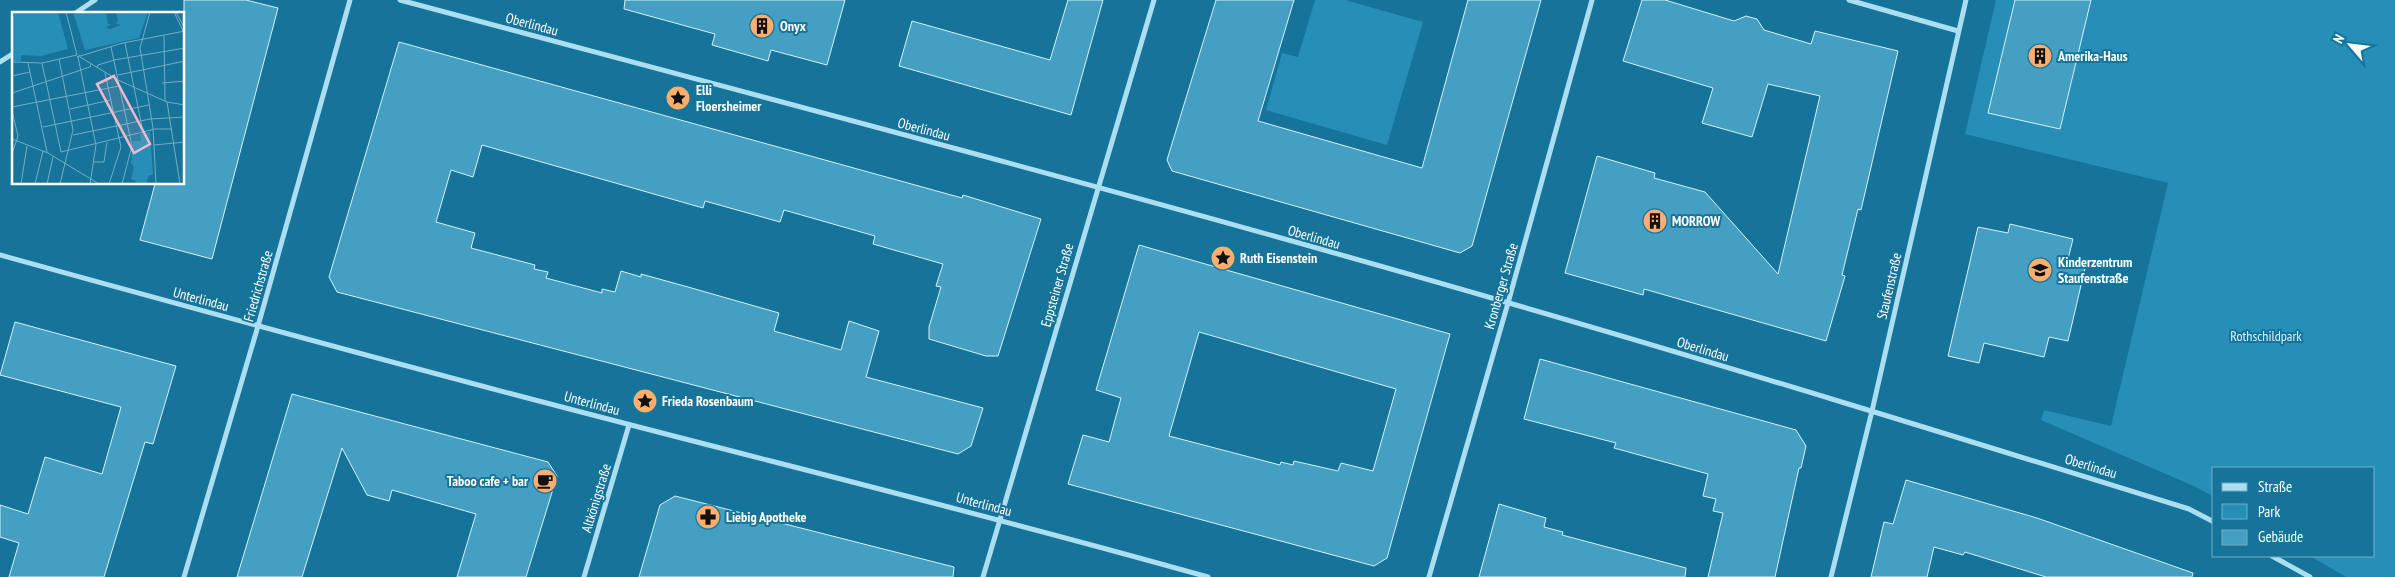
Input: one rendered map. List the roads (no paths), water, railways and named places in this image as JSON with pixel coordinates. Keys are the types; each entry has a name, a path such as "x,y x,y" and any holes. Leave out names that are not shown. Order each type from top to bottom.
{"street":[{"path":"77,12 95,0"},
{"name":"Friedrichstraße","path":"184,577 258,326 350,0"},
{"name":"Oberlindau","path":"400,0 1097,187 1508,303 1872,410 2189,508 2212,521"},
{"name":"Eppsteiner Straße","path":"983,577 1097,187 1154,0"},
{"name":"Kronberger Straße","path":"1429,577 1508,303 1592,0"},
{"path":"1849,0 1958,31"},
{"name":"Staufenstraße","path":"1830,577 1872,410 1966,0"},
{"path":"0,62 12,54"},
{"name":"Unterlindau","path":"0,255 629,425 1000,519 1208,577"},
{"name":"Altkönigstraße","path":"584,577 629,425"},
{"path":"2274,557 2310,577"}],"place":[{"name":"Onyx","path":"762,26"},
{"name":"Amerika-Haus","path":"2040,56"},
{"name":"Elli Floersheimer","path":"678,98"},
{"name":"MORROW","path":"1655,221"},
{"name":"Ruth Eisenstein","path":"1223,258"},
{"name":"Kinderzentrum Staufenstraße","path":"2040,270"},
{"name":"Frieda Rosenbaum","path":"645,401"},
{"name":"Taboo cafe + bar","path":"545,481"},
{"name":"Liebig Apotheke","path":"708,517"}],"park label":[{"name":"Rothschildpark","path":"2266,336"}]}
